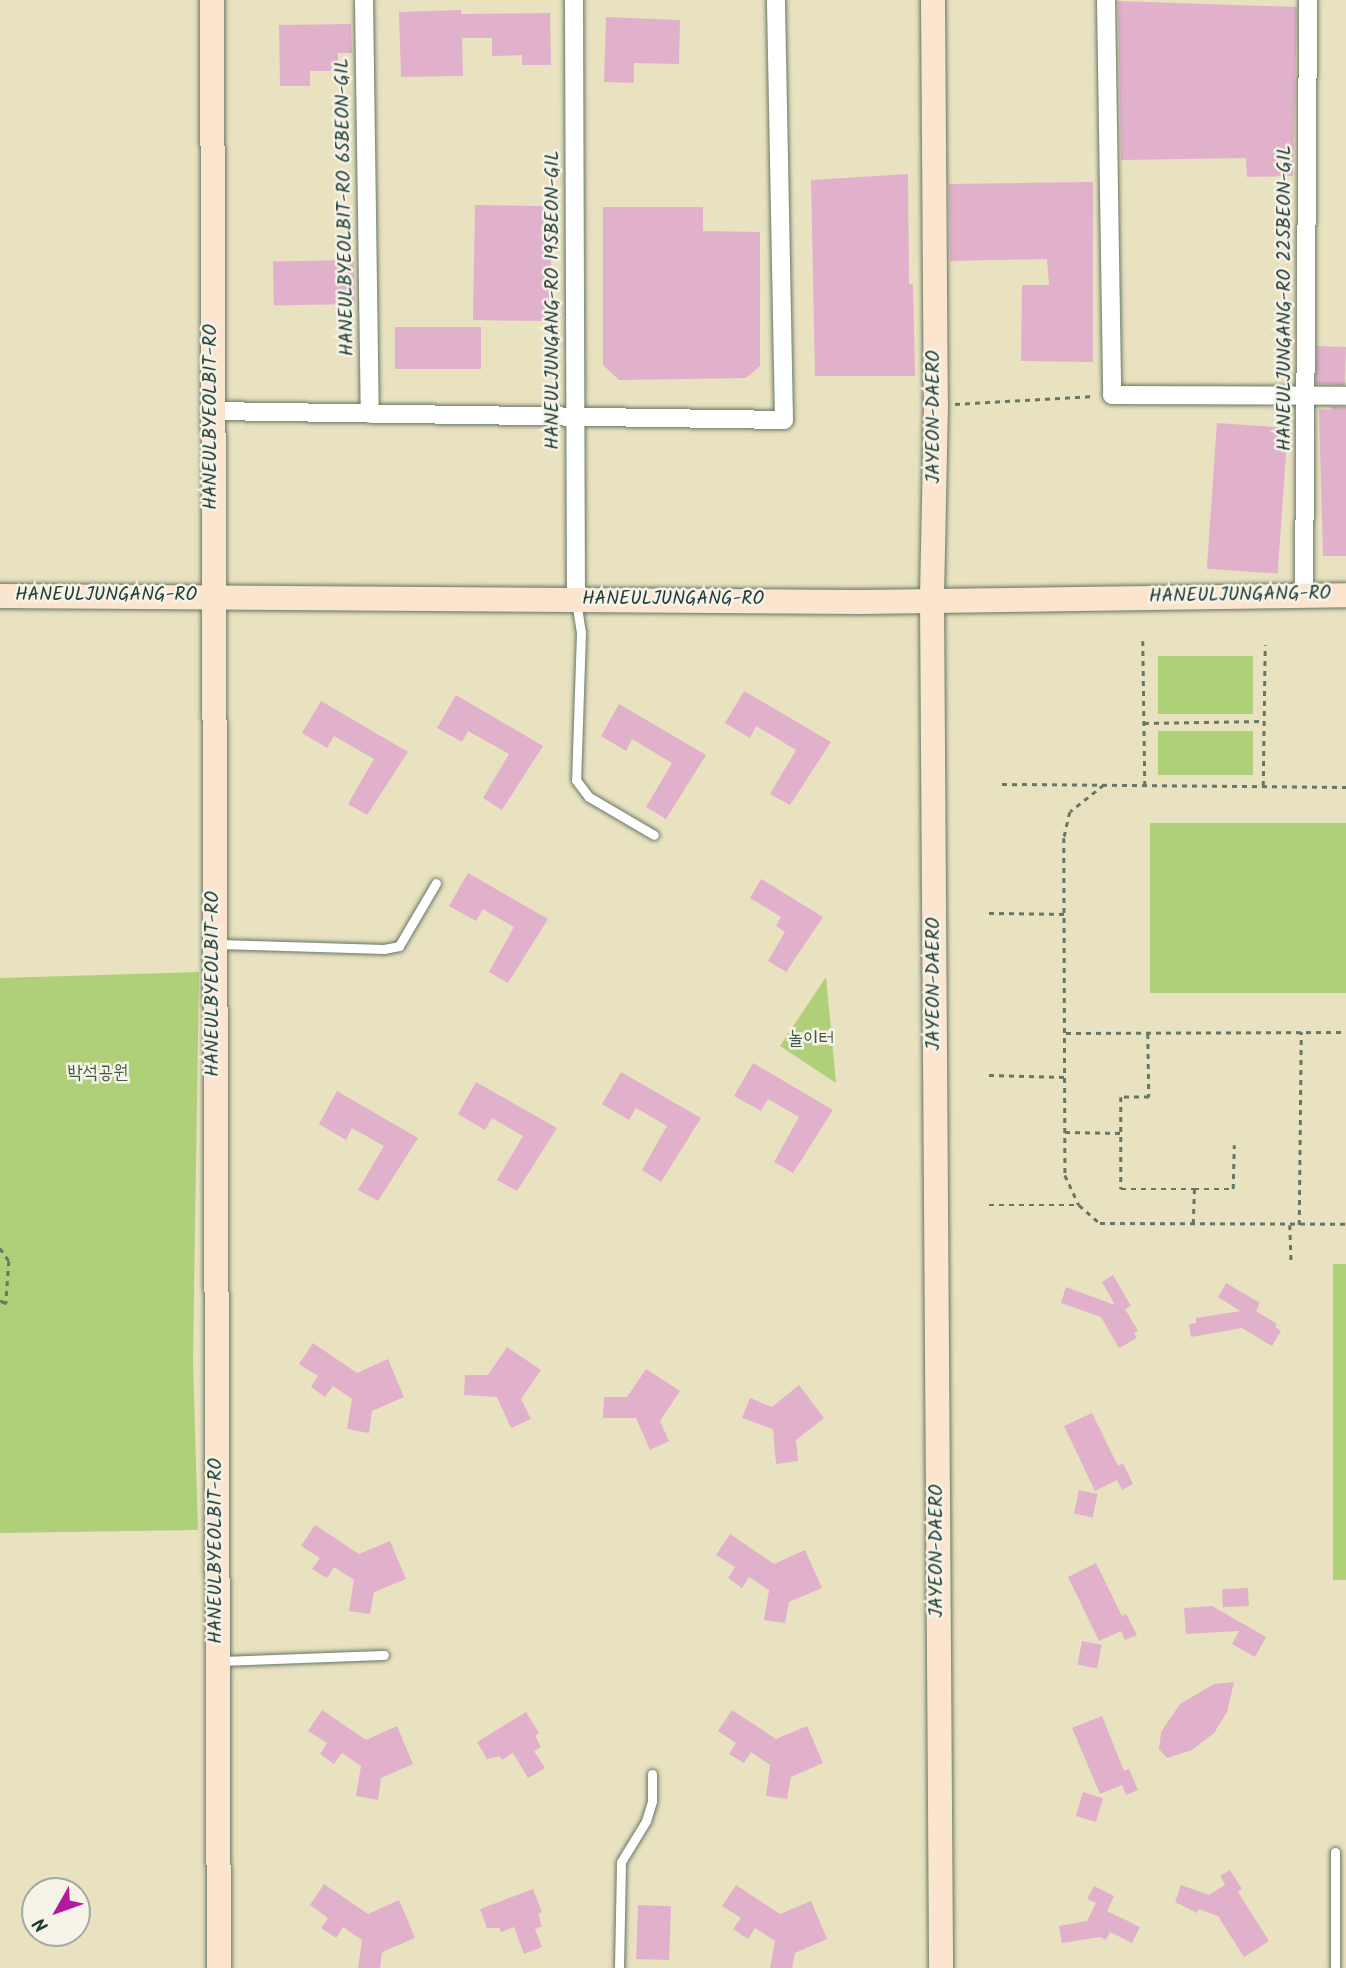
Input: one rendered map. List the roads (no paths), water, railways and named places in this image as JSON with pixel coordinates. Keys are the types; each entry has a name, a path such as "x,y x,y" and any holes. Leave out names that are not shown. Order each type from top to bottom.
{"street":[{"name":"HANEULBYEOLBIT-RO","path":"212,0 213,944 219,1968"},
{"name":"HANEULBYEOLBIT-RO 65BEON-GIL","path":"364,0 370,414"},
{"name":"HANEULJUNGANG-RO 195BEON-GIL","path":"574,0 576,599"},
{"path":"212,411 784,420 776,0"},
{"name":"JAYEON-DAERO","path":"933,0 936,405 932,599 941,1968"},
{"path":"1106,0 1112,395 1346,396"},
{"name":"HANEULJUNGANG-RO 225BEON-GIL","path":"1304,595 1308,0"},
{"name":"HANEULJUNGANG-RO","path":"0,596 860,601 1346,595"}],"lane":[{"path":"576,599 581,632 576,780 589,797 654,835"},
{"path":"213,944 384,949 399,946 436,883"},
{"path":"217,1661 384,1655"},
{"path":"619,1968 621,1862 646,1821 652,1801 652,1774"},
{"path":"1335,1852 1335,1968"}],"park label":[{"name":"놀이터","path":"811,1040"},
{"name":"박석공원","path":"98,1074"}]}
